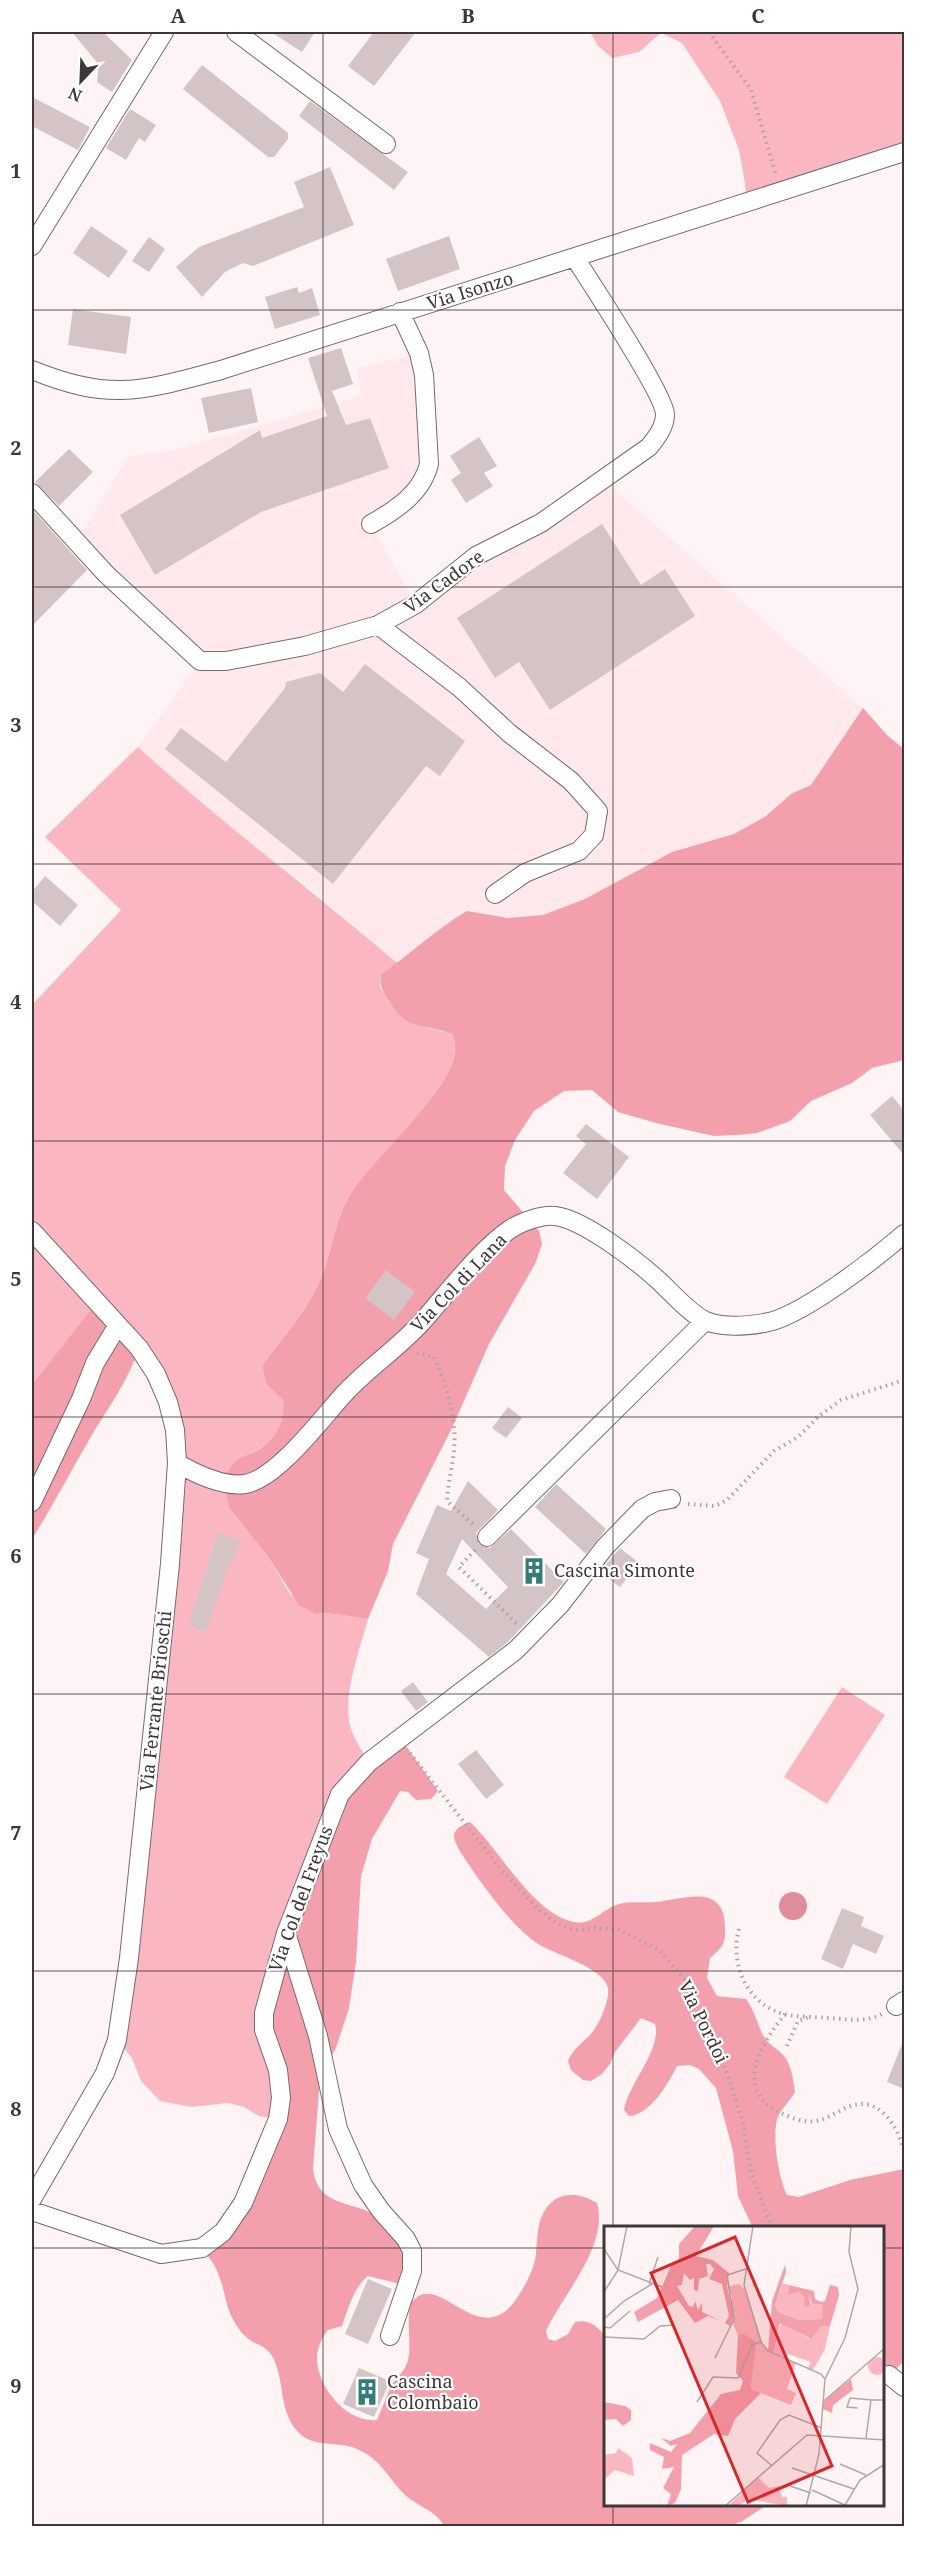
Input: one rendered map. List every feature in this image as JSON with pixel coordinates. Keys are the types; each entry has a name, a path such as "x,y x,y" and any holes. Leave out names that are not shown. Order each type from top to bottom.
{"street":[{"path":"32,246 164,32"},
{"path":"237,32 387,144"},
{"name":"Via Isonzo","path":"32,370 79,387 115,392 154,388 221,370 904,152"},
{"name":"Via Cadore","path":"32,493 106,573 200,661 226,661 305,646 378,626 416,604 476,556 541,523 649,447 661,432 665,413 652,384 575,258"},
{"path":"371,524 392,512 411,496 426,477 429,464 424,375 419,353 400,312"},
{"path":"378,626 459,687 509,733 571,781 598,812 594,835 579,851 525,873 495,894"},
{"name":"Via Col di Lana","path":"177,1463 190,1471 223,1483 246,1484 271,1473 365,1373 422,1322 479,1259 512,1228 540,1217 555,1215 585,1228 642,1265 705,1321"},
{"name":"Via Ferrante Brioschi","path":"32,1231 140,1348 156,1374 168,1402 174,1430 177,1463 170,1564 129,1958 117,2040 105,2073 32,2199"},
{"path":"487,1537 705,1321 735,1326 765,1323 786,1317 856,1272 904,1234"},
{"path":"32,1502 81,1400 95,1363 118,1325"},
{"name":"Via Col del Freyus","path":"32,2211 161,2254 202,2248 224,2232 243,2203 278,2119 281,2097 278,2070 264,2030 264,2013 286,1933 340,1794 369,1762 464,1692 529,1636 560,1605 605,1547 642,1509 656,1502 671,1499"},
{"path":"286,1933 318,2036 338,2129 363,2185 381,2211 406,2239 412,2251 412,2271 390,2336"},
{"path":"889,2375 904,2387"}],"path":[{"path":"708,32 751,90 766,148 781,190"},
{"path":"411,1353 422,1353 434,1357 448,1390 453,1418 454,1449 447,1501 487,1537 459,1567 529,1636"},
{"path":"671,1499 701,1507 715,1506 727,1500 774,1450 798,1437 819,1416 842,1400 904,1380"},
{"name":"Via Pordoi","path":"400,1739 498,1866 537,1908 556,1923 576,1930 595,1928 620,1930 660,1951 687,1982 728,2075 743,2123 751,2172 771,2226"},
{"path":"739,1929 735,1955 740,1977 751,1993 765,2005 786,2014 860,2020 875,2017 900,2004"},
{"path":"786,2014 769,2035 756,2061 754,2083 759,2098 774,2110 794,2120 814,2122 850,2106 865,2104 892,2122 904,2151"},
{"path":"787,2046 798,2021 810,2016"}],"shaded area":[{"path":"590,32 904,32 904,152 746,201 739,150 720,101 682,43 661,33 639,52 612,58 598,46"},
{"path":"419,353 429,464 371,524 416,604 603,479 863,708 811,785 791,794 766,816 734,834 672,852 585,899 543,915 508,918 467,911 397,963 316,893 267,857 179,785 138,747 200,661 76,543 128,456 174,450 361,396 356,368"},
{"path":"863,708 888,736 904,749 904,1060 872,1068 852,1083 811,1101 790,1121 757,1133 714,1136 656,1123 618,1112 592,1090 564,1091 534,1111 515,1140 505,1166 504,1190 539,1231 542,1244 535,1264 489,1344 452,1428 393,1544 388,1571 368,1619 328,1613 316,1614 299,1605 269,1558 230,1509 223,1483 229,1469 237,1460 260,1449 277,1432 283,1417 283,1400 266,1384 262,1366 314,1294 324,1271 347,1200 365,1175 427,1104 450,1068 455,1051 453,1035 416,1025 403,1018 383,991 381,974 467,911 508,918 543,915 585,899 672,852 734,834 766,816 791,794 811,785"},
{"path":"138,747 202,803 397,963 381,974 380,987 399,1008 416,1022 453,1035 455,1046 450,1069 440,1086 412,1123 365,1175 347,1200 324,1271 314,1294 262,1366 266,1384 283,1400 282,1422 278,1431 265,1445 237,1460 230,1509 269,1558 290,1594 316,1614 328,1613 368,1619 353,1674 348,1703 351,1729 369,1762 278,2119 259,2116 244,2107 228,2103 191,2107 160,2101 141,2081 132,2058 117,2040 175,1430 139,1348 57,1354 32,1385 32,1005 121,910 45,837"},
{"path":"97,1302 139,1348 123,1384 32,1539 32,1385"},
{"path":"842,1687 885,1715 827,1804 784,1777"},
{"path":"401,1739 438,1791 431,1799 416,1800 408,1792 400,1791 372,1839 361,1876 356,1962 349,2008 336,2048 320,2078 313,2168 316,2182 331,2198 363,2209 384,2221 410,2255 400,2284 368,2276 352,2299 342,2326 328,2330 318,2349 317,2356 318,2367 327,2390 344,2409 354,2415 377,2420 391,2386 407,2364 409,2313 412,2302 422,2295 433,2294 470,2313 483,2317 496,2316 510,2307 529,2277 535,2258 538,2231 545,2210 558,2198 567,2195 586,2198 597,2203 599,2219 591,2253 546,2331 548,2339 555,2341 568,2334 575,2322 584,2322 596,2327 604,2335 604,2507 764,2507 741,2522 728,2526 444,2526 435,2515 402,2492 369,2455 352,2447 318,2443 300,2434 293,2426 285,2409 278,2371 272,2356 242,2333 232,2317 217,2271 202,2248 223,2232 278,2119 264,2030 340,1794"},
{"path":"470,1822 529,1892 555,1914 570,1921 577,1923 590,1920 619,1904 701,1897 711,1899 718,1904 723,1914 725,1938 720,1948 710,1958 707,1978 717,1996 746,1999 764,2037 784,2056 792,2073 795,2092 780,2113 775,2137 781,2179 787,2195 799,2197 850,2180 904,2169 904,2361 885,2380 885,2226 752,2226 738,2196 733,2151 716,2088 699,2069 690,2065 677,2066 658,2097 644,2110 629,2116 624,2110 654,2045 655,2024 641,2018 615,2052 610,2064 602,2074 591,2081 583,2080 571,2070 568,2061 574,2051 592,2033 605,2007 608,1988 605,1981 589,1968 540,1945 519,1928 479,1879 456,1844 455,1832"},
{"path":"793,1892 803,1896 807,1906 803,1916 793,1920 783,1916 779,1906 783,1896"}],"building":[{"path":"72,32 103,32 132,60 112,92 97,82 99,65"},
{"path":"271,32 315,32 302,52"},
{"path":"374,32 416,32 374,86 348,66"},
{"path":"202,65 288,133 288,139 274,157 268,157 183,89"},
{"path":"32,97 90,127 78,150 32,126"},
{"path":"310,101 408,172 394,190 299,116"},
{"path":"130,109 156,125 145,142 139,138 126,160 106,148"},
{"path":"330,167 354,225 253,266 243,263 225,272 202,297 176,267 199,247 304,207 294,182"},
{"path":"91,226 128,251 109,278 73,253"},
{"path":"449,236 460,269 398,291 386,259"},
{"path":"149,237 165,249 149,272 132,261"},
{"path":"297,287 299,293 312,288 320,315 275,329 265,297"},
{"path":"73,309 131,317 126,354 68,345"},
{"path":"341,348 353,384 332,391 346,425 370,418 389,468 261,512 155,575 120,515 260,430 262,438 327,416 308,358"},
{"path":"251,388 258,422 209,433 201,398"},
{"path":"479,437 497,466 484,473 493,486 466,503 451,480 461,473 450,456"},
{"path":"69,449 93,472 59,506 35,482"},
{"path":"32,509 87,570 32,626"},
{"path":"602,524 641,585 665,569 695,616 550,710 519,662 495,678 457,618"},
{"path":"365,664 465,741 440,776 426,766 333,884 165,749 181,728 226,762 285,688 286,682 320,673 343,692"},
{"path":"45,876 78,905 60,926 32,901 32,892"},
{"path":"892,1096 904,1110 904,1155 870,1115"},
{"path":"586,1124 629,1157 597,1199 563,1173 586,1144 576,1136"},
{"path":"386,1270 415,1292 394,1320 365,1298"},
{"path":"508,1407 522,1418 506,1438 492,1428"},
{"path":"468,1481 498,1510 476,1533 479,1544 490,1548 511,1529 564,1582 508,1642 489,1657 416,1594 429,1559 416,1553 437,1505 451,1511","holes":["462,1539 508,1587 486,1609 446,1574"]},
{"path":"556,1484 606,1529 586,1554 535,1507"},
{"path":"218,1532 240,1541 231,1565 229,1564 206,1632 188,1625"},
{"path":"620,1548 639,1563 620,1587 600,1572"},
{"path":"413,1682 428,1702 416,1711 401,1691"},
{"path":"476,1750 504,1785 486,1799 458,1764"},
{"path":"842,1908 864,1917 861,1926 884,1936 876,1954 853,1944 843,1969 821,1959"},
{"path":"904,2041 904,2089 887,2082"},
{"path":"368,2279 392,2289 368,2344 345,2334"},
{"name":"Cascina Colombaio","path":"359,2368 390,2381 374,2417 343,2404"}],"place":[{"name":"Cascina Simonte","path":"534,1571"},
{"name":"Cascina Colombaio","path":"367,2392"}]}
